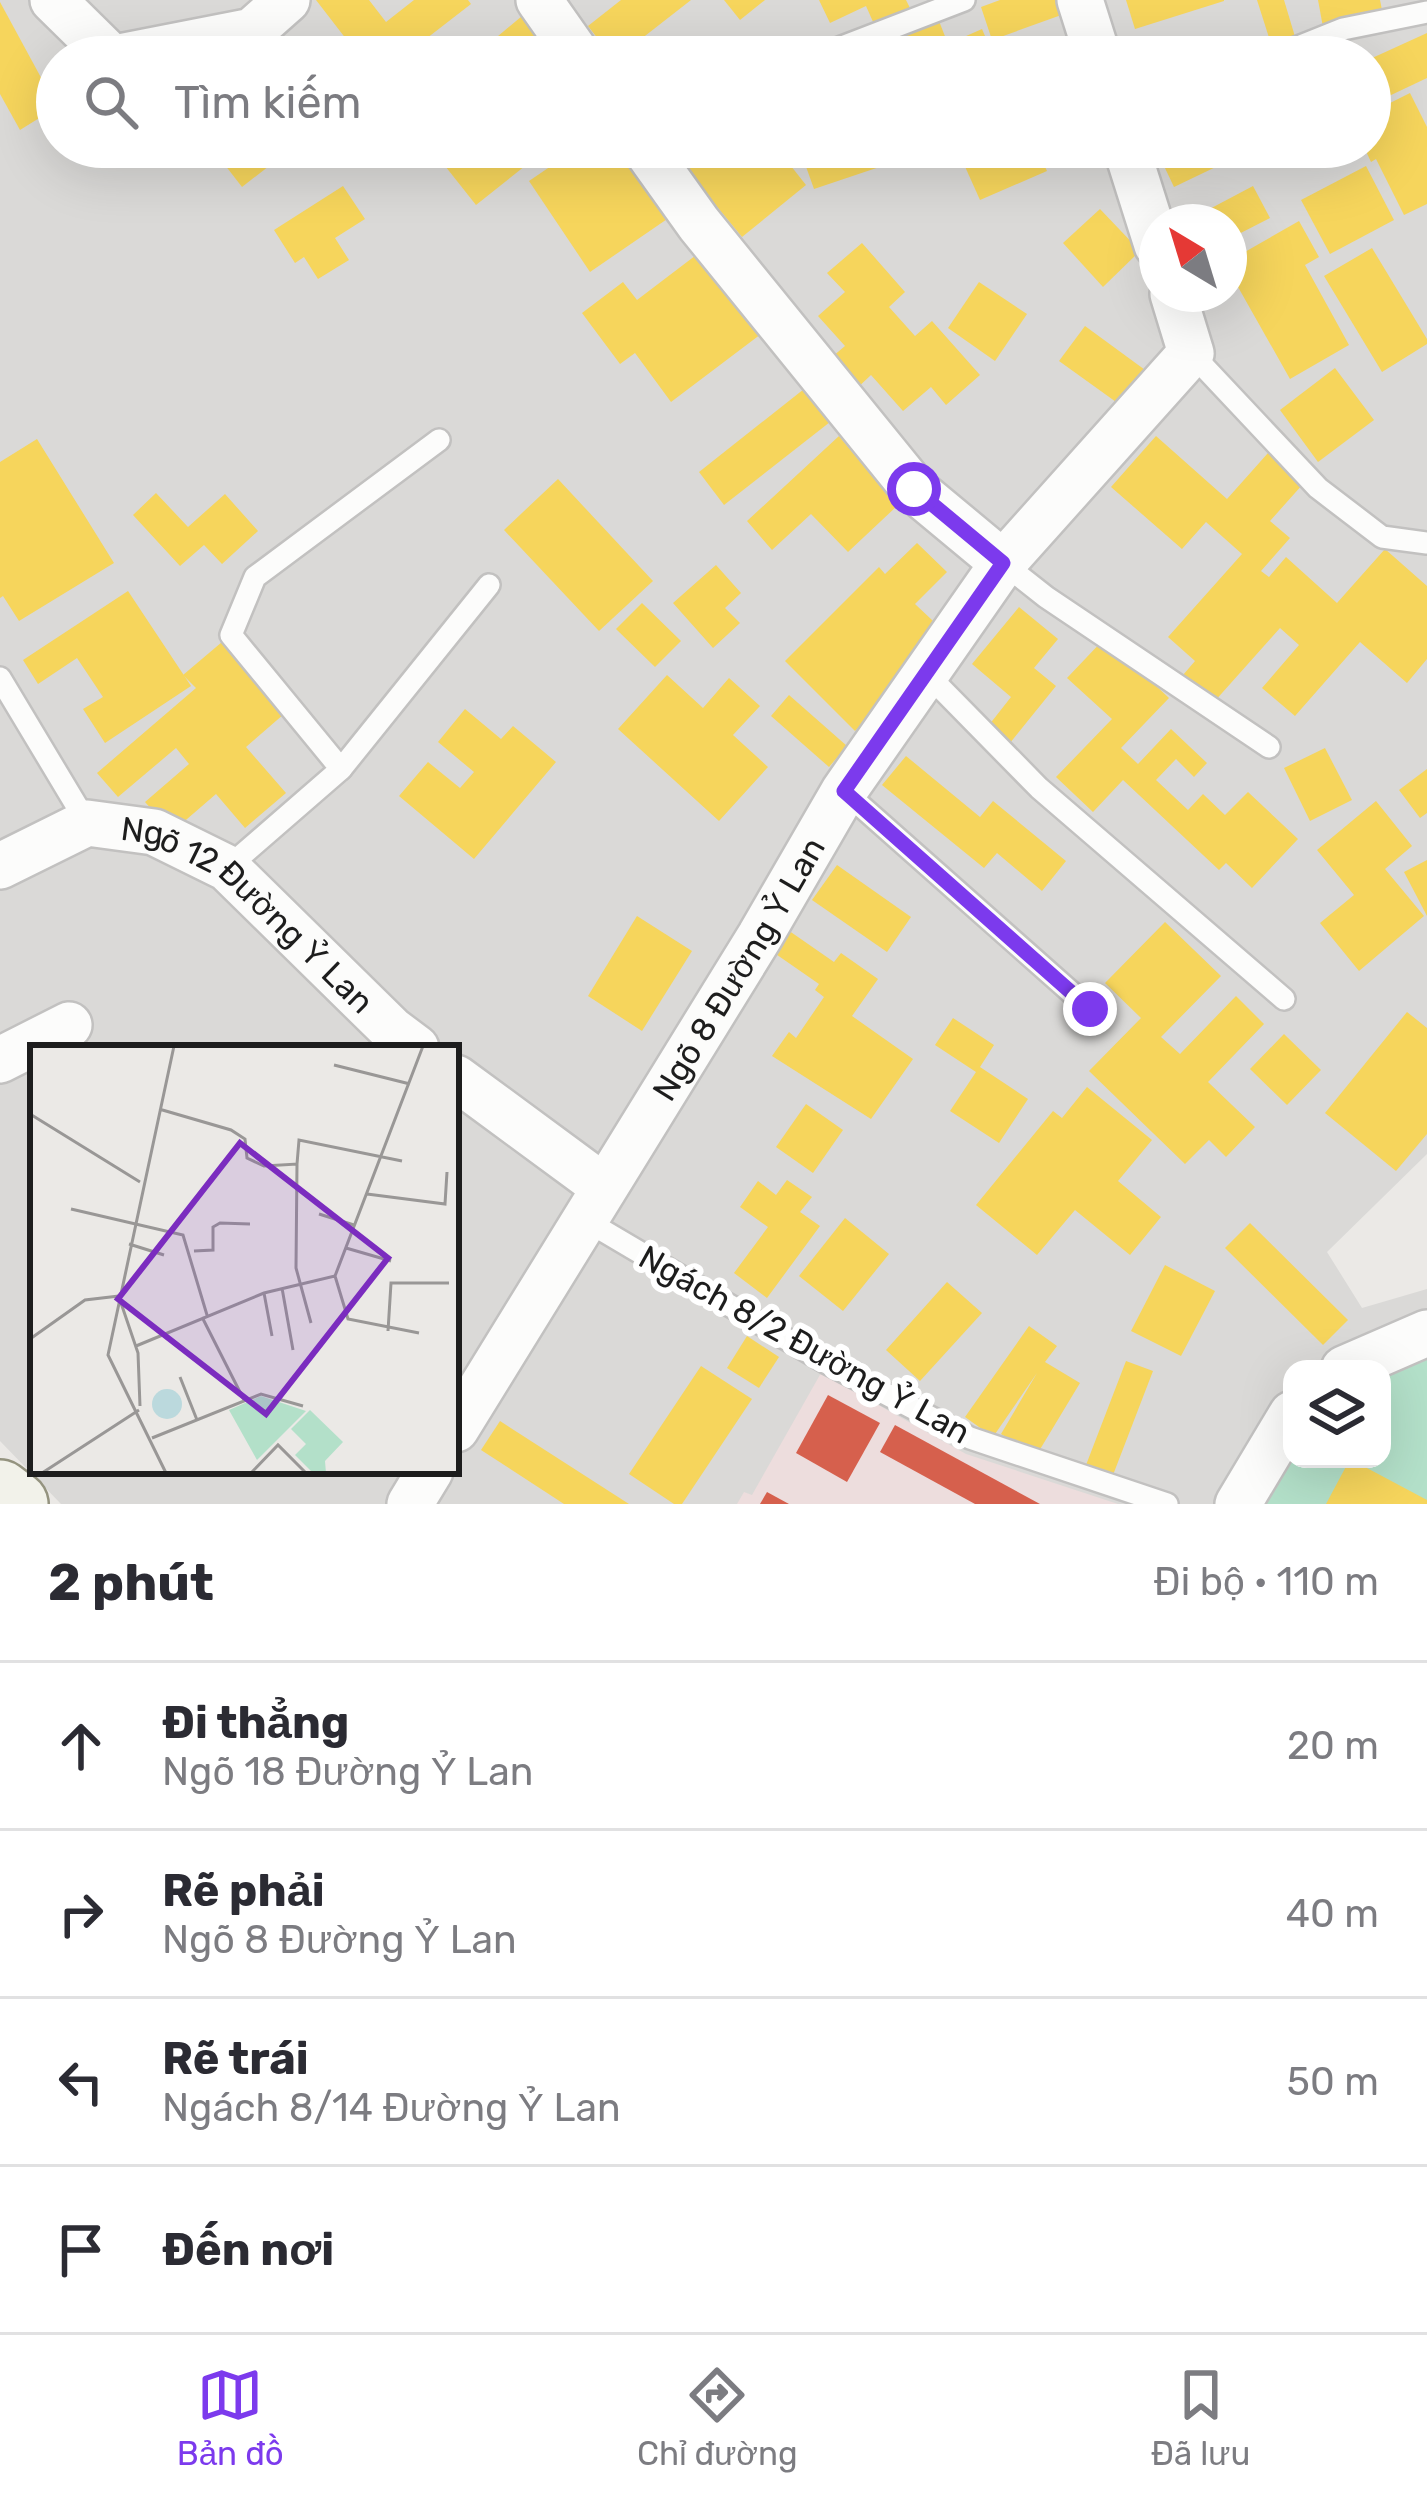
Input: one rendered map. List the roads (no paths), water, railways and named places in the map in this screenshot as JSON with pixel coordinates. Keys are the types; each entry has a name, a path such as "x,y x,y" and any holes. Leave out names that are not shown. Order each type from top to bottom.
{"main road":[{"path":"0,1492 16,1504"}],"street":[{"path":"52,0 92,36"},
{"path":"226,36 252,31 287,0"},
{"path":"539,0 564,36"},
{"path":"1080,0 1091,36"},
{"path":"659,168 914,489 1003,563"},
{"path":"1133,168 1144,204"},
{"path":"1178,312 1191,352"},
{"name":"Ngõ 8 Đường Ỷ Lan","path":"459,1424 844,791 1003,563 1191,352"},
{"name":"Ngõ 12 Đường Ỷ Lan","path":"0,866 87,823 154,832 227,868 412,1045"},
{"path":"0,1060 69,1025"},
{"path":"459,1081 594,1204"},
{"path":"1365,1360 1427,1333"},
{"path":"1238,1504 1283,1429"},
{"path":"410,1504 428,1474"}],"lane":[{"path":"871,36 964,0"},
{"path":"1326,36 1427,13"},
{"path":"1191,352 1318,488 1382,537 1427,543"},
{"path":"341,769 231,635 255,577 439,440"},
{"path":"1003,563 1046,598 1269,747"},
{"path":"227,868 341,769 489,585"},
{"path":"926,673 1039,788 1284,998"},
{"path":"0,678 87,823"},
{"path":"844,791 1090,1009"},
{"name":"Ngách 8/2 Đường Ỷ Lan","path":"594,1204 827,1363 970,1438 1167,1504"}]}
